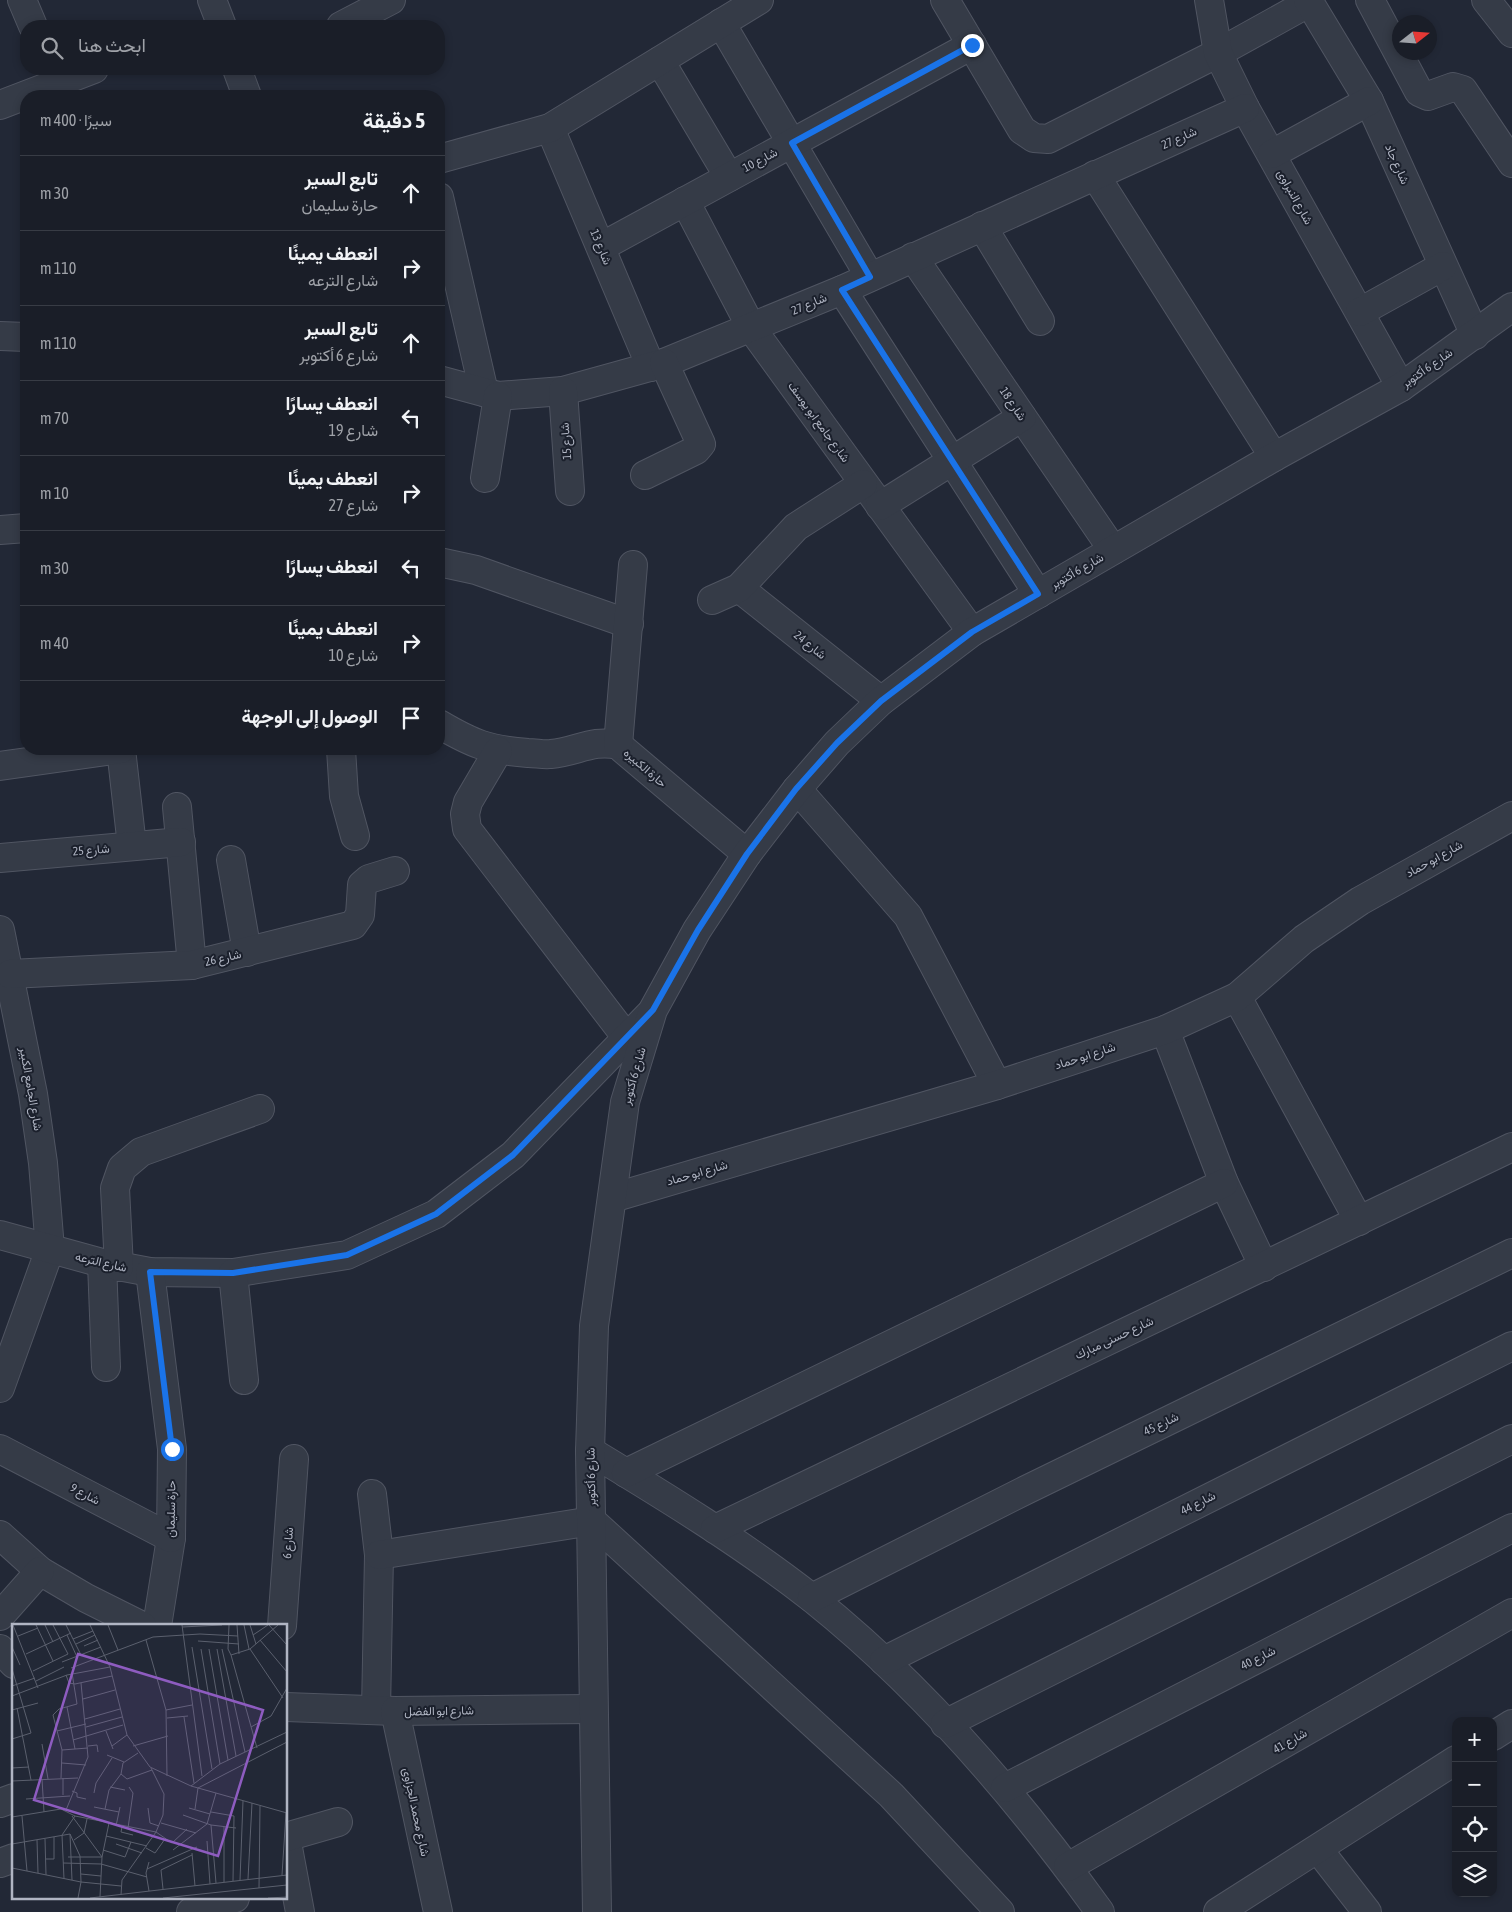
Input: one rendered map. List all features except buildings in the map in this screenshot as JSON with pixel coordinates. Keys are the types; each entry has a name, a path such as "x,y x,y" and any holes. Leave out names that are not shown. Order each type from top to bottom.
{"street":[{"path":"22,0 30,20"},
{"path":"353,20 391,0"},
{"path":"445,157 550,128 759,0"},
{"path":"945,0 1022,130 1034,138 1048,138 1218,53 1309,1"},
{"name":"شارع النبراوى","path":"1209,0 1218,53 1245,108 1401,387"},
{"path":"1370,0 1418,92 1428,96 1453,87 1463,90 1512,163"},
{"path":"1486,0 1511,30"},
{"name":"شارع جاد","path":"1309,1 1369,101 1474,335"},
{"path":"722,23 870,277"},
{"name":"شارع 10","path":"601,246 972,45"},
{"path":"660,60 729,177"},
{"path":"38,90 78,75"},
{"path":"0,104 20,97"},
{"path":"1272,154 1369,101"},
{"name":"شارع 27","path":"445,382 491,394 562,391 658,365 752,329 842,290 1245,108"},
{"name":"شارع 13","path":"550,128 601,246 658,365 701,444 696,450 646,475"},
{"path":"1096,175 1274,457"},
{"name":"شارع جامع ابو يوسف","path":"685,201 752,329 972,632"},
{"path":"445,221 491,394 485,478"},
{"path":"982,226 1040,322"},
{"name":"شارع 18","path":"913,257 1113,550"},
{"path":"1360,312 1443,266"},
{"path":"842,290 1038,594"},
{"name":"شارع 6 أكتوبر","path":"597,1912 592,1709 590,1450 594,1326 625,1102 653,1010 698,930 747,854 796,789 837,743 881,701 972,632 1274,457 1401,387 1512,307"},
{"path":"0,336 20,336"},
{"name":"شارع 15","path":"562,391 570,491"},
{"path":"880,506 1022,417"},
{"path":"712,600 739,588 796,527 863,484"},
{"path":"0,530 20,528"},
{"path":"445,563 476,570 629,624"},
{"path":"618,745 633,565"},
{"name":"شارع 24","path":"739,588 881,701"},
{"name":"حارة الكبيره","path":"445,728 468,741 498,751 551,754 592,743 605,742 618,745 747,854"},
{"path":"498,751 468,802 464,814 467,829 627,1038"},
{"path":"0,766 78,755"},
{"path":"122,755 132,846"},
{"path":"341,755 344,796 355,836"},
{"path":"796,789 908,916 997,1085"},
{"path":"177,807 182,842 192,965"},
{"name":"شارع ابو حماد","path":"612,1198 997,1085 1165,1030 1237,997 1304,939 1360,901 1512,816"},
{"name":"شارع 25","path":"0,858 182,842"},
{"path":"230,860 247,952"},
{"name":"شارع 26","path":"10,974 192,965 353,925 360,915 362,885 369,879 396,871"},
{"name":"شارع الجامع الكبير","path":"0,930 33,1094 44,1163 50,1249"},
{"path":"1237,997 1358,1222"},
{"name":"شارع الترعه","path":"0,1235 111,1265 150,1272 233,1273 347,1255 436,1214 513,1155 653,1010"},
{"path":"1165,1030 1224,1183 1264,1267"},
{"path":"106,1367 115,1188 122,1168 141,1152 260,1109"},
{"name":"شارع حسنى مبارك","path":"714,1529 1512,1147"},
{"path":"626,1472 1224,1183"},
{"path":"0,1388 6,1353 50,1249"},
{"name":"شارع 45","path":"812,1598 1035,1485 1512,1253"},
{"name":"حارة سليمان","path":"150,1272 172,1449 171,1538 157,1624"},
{"path":"233,1273 244,1380"},
{"name":"شارع 44","path":"884,1661 1512,1346"},
{"path":"945,1724 1512,1439"},
{"name":"شارع 9","path":"0,1449 171,1538"},
{"path":"590,1450 714,1529 812,1598 884,1661 1005,1788 1068,1867 1100,1912"},
{"name":"شارع 6","path":"282,1624 294,1459"},
{"name":"شارع محمد الجزاوى","path":"372,1494 379,1555 385,1710 438,1912"},
{"path":"379,1555 592,1521 891,1795 1000,1912"},
{"name":"شارع 40","path":"1005,1788 1512,1528"},
{"path":"0,1535 40,1571 86,1598 138,1624"},
{"path":"0,1616 40,1571"},
{"name":"شارع 41","path":"1068,1867 1512,1613"},
{"path":"0,1649 12,1662"},
{"name":"شارع ابو الفضل","path":"288,1706 385,1710 592,1709"},
{"path":"1497,1733 1512,1724"},
{"path":"1218,1912 1453,1762"},
{"path":"0,1804 12,1799"},
{"path":"288,1836 338,1822"},
{"path":"1318,1849 1367,1912"},
{"path":"0,1863 12,1859"},
{"path":"288,1859 290,1881 300,1912"},
{"path":"191,1912 229,1900"}],"route":[{"path":"172,1449 150,1272 233,1273 347,1255 436,1214 513,1155 653,1010 698,930 747,854 796,789 837,743 881,701 972,632 1038,594 842,290 870,277 792,143 972,45"}]}
